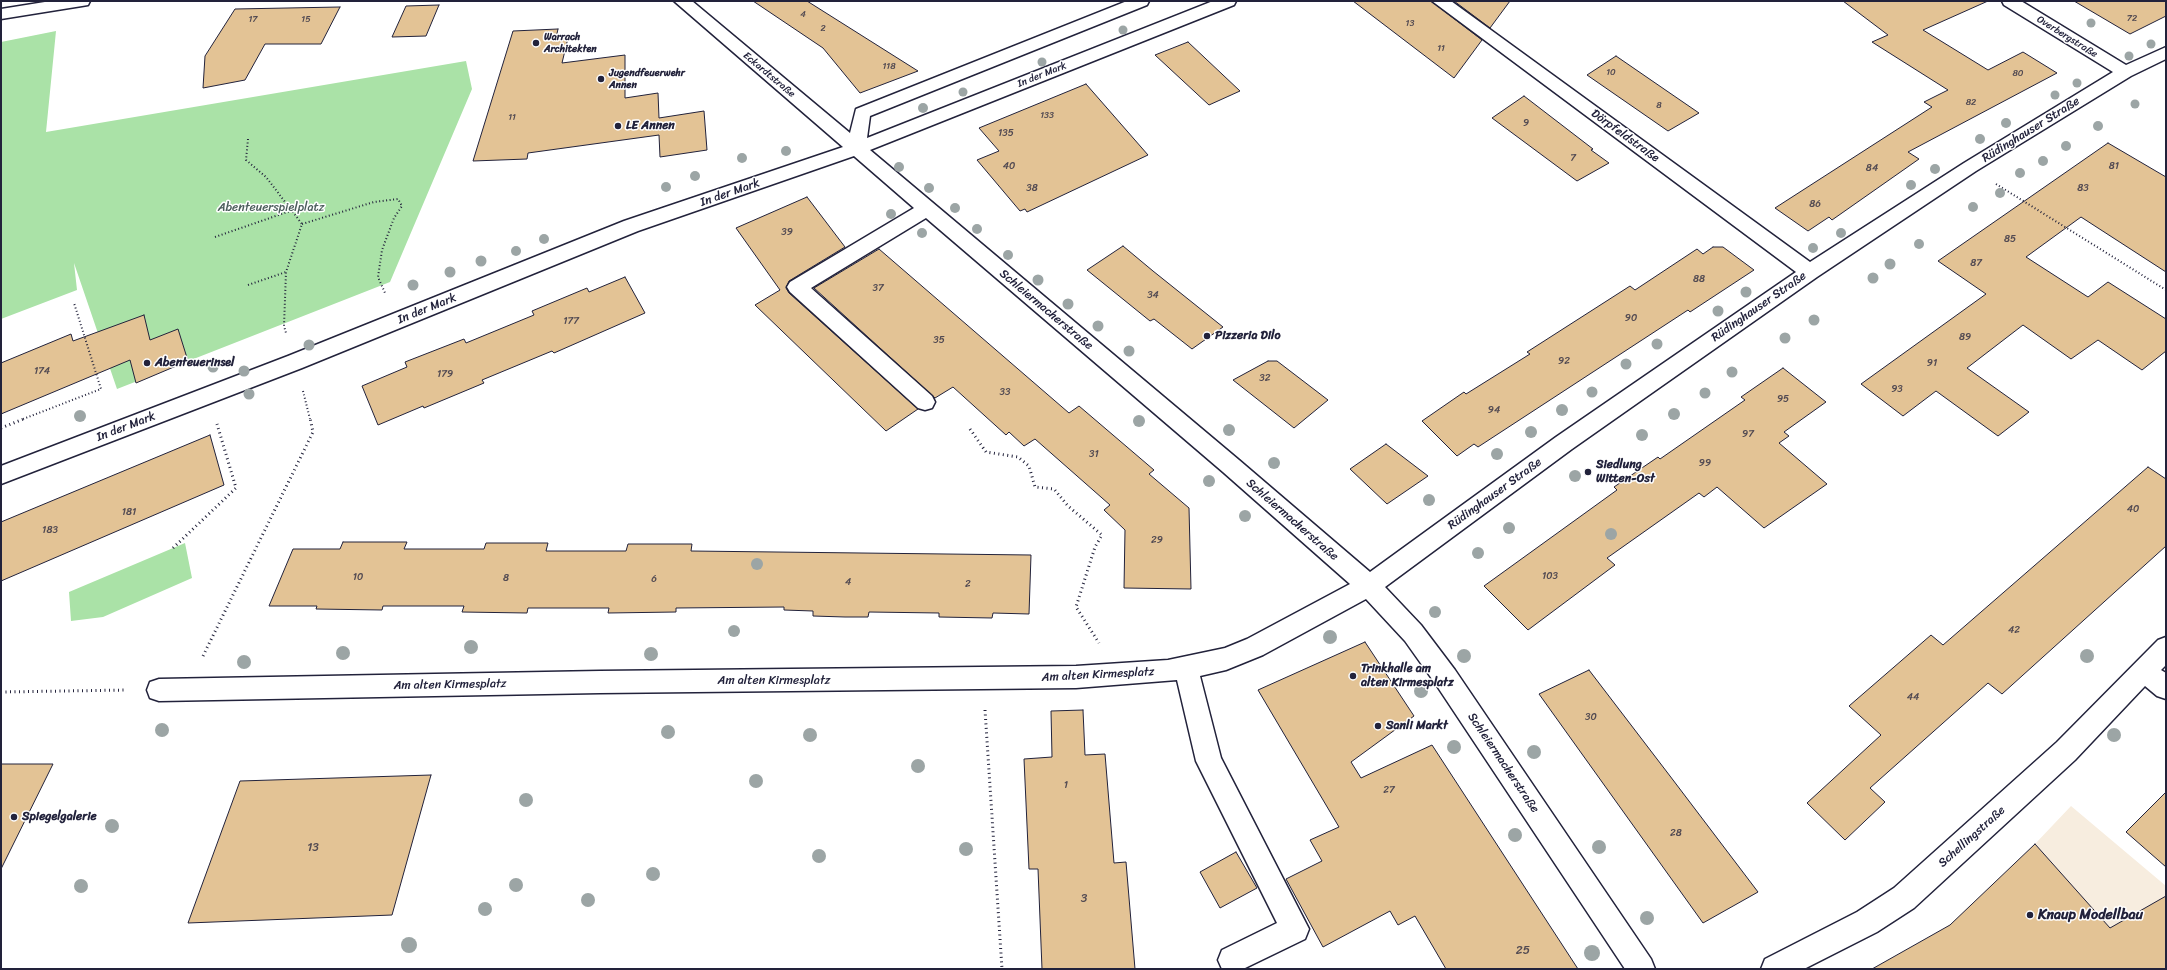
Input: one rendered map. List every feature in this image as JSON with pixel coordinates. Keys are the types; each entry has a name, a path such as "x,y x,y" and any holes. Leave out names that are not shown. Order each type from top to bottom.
{"street":[{"path":"1,14 82,1"},
{"name":"Eckardtstraße","path":"682,1 856,149"},
{"path":"856,149 862,113 1141,1"},
{"name":"In der Mark","path":"1,476 209,394 295,362 631,226 856,149 1228,1"},
{"name":"Dörpfeldstraße","path":"1440,1 1810,272"},
{"name":"Overbergstraße","path":"2010,1 2125,72"},
{"name":"Rüdinghauser Straße","path":"1369,586 1564,442 1810,272 1970,167 2125,72 2166,52"},
{"name":"Schleiermacherstraße","path":"856,149 1231,466 1369,586 1413,633 1446,678 1641,969"},
{"path":"925,402 797,287 926,208"},
{"name":"Am alten Kirmesplatz","path":"159,690 600,682 984,679 1104,676 1186,668 1226,659 1255,647 1369,586"},
{"name":"Schellingstraße","path":"1775,969 1867,922 1904,898 2066,751 2166,648"},
{"path":"1186,668 1209,761 1295,929 1232,960"},
{"path":"2143,670 2166,688"}],"path":[{"path":"248,139 246,160 266,177 293,210 302,224"},
{"path":"1970,167 2166,290"},
{"path":"302,224 374,202 398,199 402,206 394,218 382,250 378,278 398,320"},
{"path":"216,237 293,210"},
{"path":"187,690 313,432 284,326 286,272 302,224"},
{"path":"248,285 286,272"},
{"path":"1,428 101,389 74,303"},
{"path":"173,548 236,488 209,394"},
{"path":"970,428 986,452 1018,457 1029,466 1035,487 1054,489 1068,506 1102,535 1095,547 1076,607 1103,649 1104,676"},
{"path":"984,679 1002,969"},
{"path":"1,692 159,690"}],"shaded area":[{"name":"Knaup Modellbau","path":"2071,806 2166,886 2166,969 1903,969 2035,844"}],"green space":[{"name":"Abenteuerspielplatz","path":"56,31 46,132 466,61 472,89 390,282 117,389 74,263 77,290 1,319 1,42"},
{"path":"185,543 192,578 103,617 71,621 69,592"}],"building":[{"path":"753,1 807,1 918,71 860,93 823,48"},
{"path":"1353,1 1431,1 1482,40 1454,78"},
{"path":"1454,1 1510,1 1490,28"},
{"path":"1843,1 1988,1 1923,30 1988,70 2023,52 2057,73 1908,152 1919,159 1832,220 1829,217 1808,231 1775,208 1932,107 1924,102 1948,90 1872,42 1888,35"},
{"path":"2074,1 2166,1 2166,16 2130,34"},
{"path":"439,5 426,36 392,37 406,6"},
{"path":"340,7 321,44 265,44 245,80 203,88 205,56 235,9"},
{"path":"558,29 556,38 568,38 562,63 625,55 625,98 658,93 659,118 704,111 707,150 660,157 659,135 528,153 527,159 473,161 513,31"},
{"path":"1188,42 1240,91 1209,105 1155,55"},
{"path":"1616,56 1699,113 1668,131 1587,75"},
{"path":"1086,84 1148,155 1027,212 1025,209 1020,211 977,160 999,151 979,128"},
{"path":"1524,96 1609,163 1577,181 1492,118"},
{"path":"2108,143 2166,177 2166,272 2081,217 2026,257 2088,297 2108,282 2166,319 2166,351 2142,370 2098,340 2071,359 2023,325 1967,368 2029,412 1998,436 1936,391 1903,416 1861,384 1986,294 1938,261"},
{"path":"807,197 845,247 789,281 786,288 789,293 918,409 886,431 755,305 780,290 736,228"},
{"path":"1123,246 1223,327 1192,349 1154,319 1150,321 1087,270"},
{"path":"1713,247 1723,247 1754,270 1690,312 1688,310 1478,447 1474,444 1457,456 1422,421 1464,392 1466,394 1530,354 1527,352 1630,286 1635,290 1697,249 1703,254"},
{"path":"879,249 1069,413 1079,406 1154,470 1149,474 1189,508 1191,589 1124,588 1125,530 1104,510 1110,505 1035,439 1024,446 1009,432 1006,435 953,387 935,398 814,288"},
{"path":"625,277 645,313 554,353 552,351 482,380 484,383 378,425 362,386 407,367 405,362 464,339 466,343 534,315 532,311 587,288 589,292"},
{"path":"144,315 150,340 178,329 188,361 136,383 130,360 1,414 1,363 71,334 73,341"},
{"path":"1268,361 1277,361 1328,400 1294,428 1233,380"},
{"path":"1783,368 1826,402 1784,432 1789,436 1779,443 1827,484 1764,528 1717,487 1704,497 1699,493 1607,558 1615,565 1528,630 1484,586 1617,490 1614,487 1658,457 1660,459 1745,400 1741,397"},
{"path":"210,435 224,485 1,581 1,522"},
{"path":"1386,444 1428,476 1387,504 1350,469"},
{"path":"2148,467 2166,479 2166,546 2002,694 1988,683 1870,788 1885,802 1845,840 1807,803 1881,735 1849,706 1931,635 1943,645"},
{"path":"343,542 407,542 404,549 484,549 486,543 548,543 546,551 626,551 628,544 692,544 691,551 1031,555 1029,614 993,613 992,618 939,617 939,613 869,612 868,617 845,617 813,616 813,611 784,610 784,607 676,608 676,612 608,613 609,608 528,608 527,613 462,612 464,606 383,606 382,610 316,609 317,606 269,606 293,549 340,549"},
{"path":"1365,642 1414,716 1351,762 1361,778 1432,745 1578,969 1446,969 1415,916 1398,925 1390,911 1323,947 1286,879 1322,861 1310,840 1339,827 1258,690"},
{"path":"1589,670 1758,892 1703,923 1539,694"},
{"path":"1083,710 1085,755 1105,754 1114,863 1126,862 1135,969 1042,969 1038,869 1029,869 1024,759 1052,757 1051,711"},
{"name":"Spiegelgalerie","path":"1,764 53,764 1,869"},
{"path":"431,775 392,915 188,923 240,781"},
{"path":"2166,792 2166,867 2126,832"},
{"name":"Knaup Modellbau","path":"2035,844 2110,928 2166,896 2166,969 1872,969 1950,925"},
{"path":"1236,852 1257,888 1220,908 1200,872"}],"place":[{"name":"Warrach Architekten","path":"536,43"},
{"name":"Jugendfeuerwehr Annen","path":"601,79"},
{"name":"LE Annen","path":"618,126"},
{"name":"Pizzeria Dilo","path":"1207,336"},
{"name":"Abenteuerinsel","path":"147,363"},
{"name":"Siedlung Witten-Ost","path":"1588,472"},
{"name":"Trinkhalle am alten Kirmesplatz","path":"1353,676"},
{"name":"Sanli Markt","path":"1378,726"},
{"name":"Spiegelgalerie","path":"14,817"},
{"name":"Knaup Modellbau","path":"2030,915"}]}
